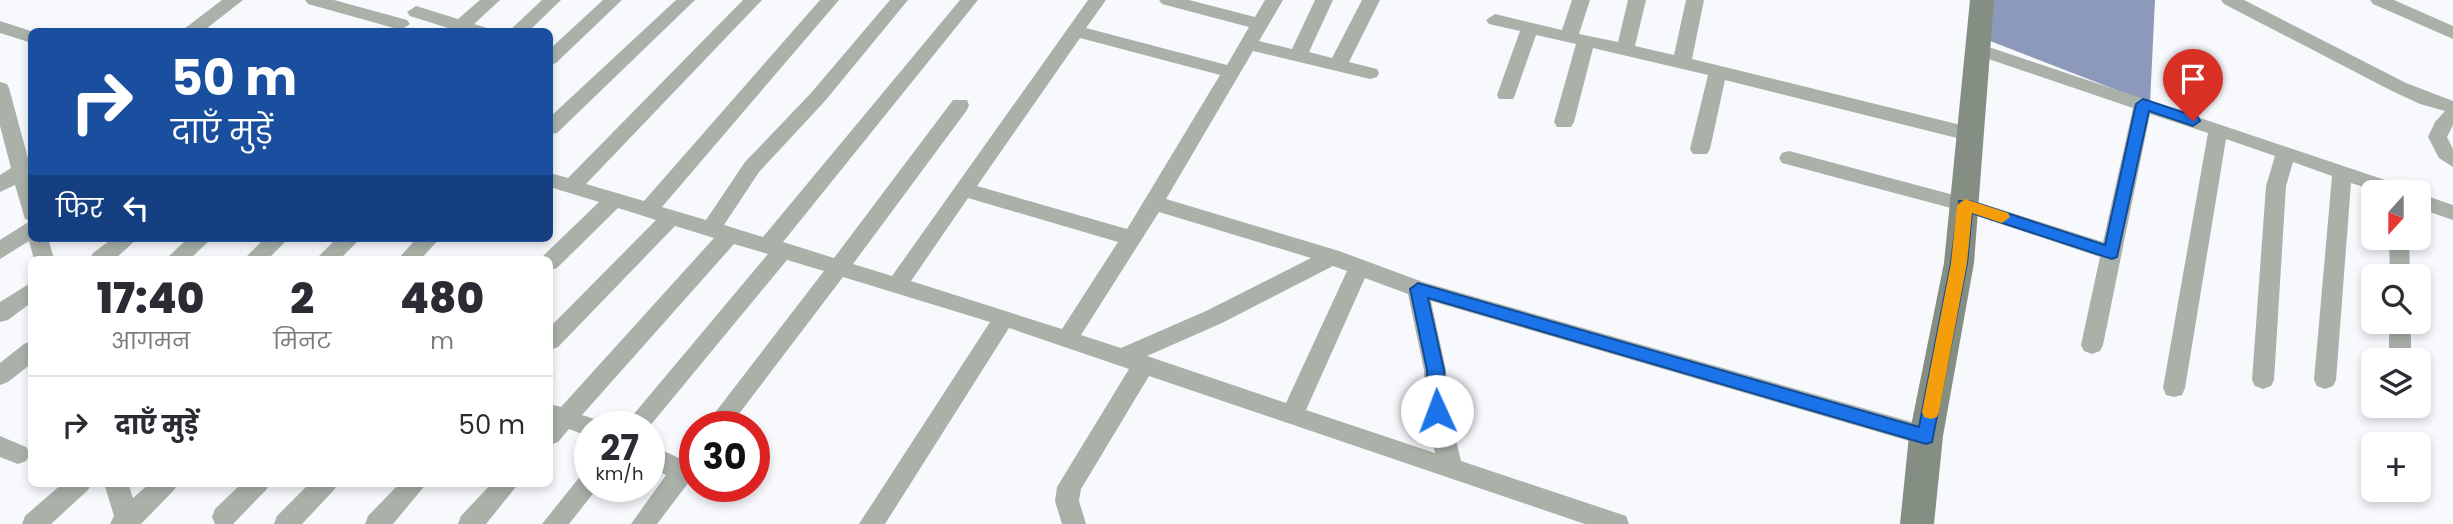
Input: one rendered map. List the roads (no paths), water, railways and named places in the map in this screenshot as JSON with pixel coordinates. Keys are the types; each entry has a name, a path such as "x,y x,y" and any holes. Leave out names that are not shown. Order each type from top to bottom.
{"street":[{"path":"194,28 234,0"},
{"path":"314,0 396,28 430,0"},
{"path":"459,28 491,0"},
{"path":"521,28 552,0"},
{"path":"553,53 613,0"},
{"path":"553,125 686,0"},
{"path":"572,186 753,0"},
{"path":"649,209 830,0"},
{"path":"555,422 720,231 752,167 818,97 899,0"},
{"path":"648,411 969,0"},
{"path":"897,285 1097,0"},
{"path":"1168,0 1260,24"},
{"path":"1068,339 1154,203 1275,0"},
{"path":"1298,56 1324,0"},
{"path":"1338,65 1371,0"},
{"path":"1564,122 1581,0"},
{"path":"1625,50 1637,0"},
{"path":"1682,63 1695,0"},
{"path":"1917,524 1926,436 1959,263 1982,0"},
{"path":"2230,0 2399,87 2427,100 2453,107"},
{"path":"2379,0 2453,33"},
{"path":"416,12 456,28"},
{"path":"1495,20 1718,71 1969,134"},
{"path":"0,26 28,36"},
{"path":"1506,94 1530,28"},
{"path":"1076,31 1231,72"},
{"path":"1248,44 1370,73"},
{"path":"1977,49 2366,180"},
{"path":"1700,149 1718,71"},
{"path":"0,88 23,139 21,171 28,198"},
{"path":"2092,345 2143,104"},
{"path":"728,411 901,187 960,105"},
{"path":"2453,114 2440,126 2437,136 2439,145 2453,160"},
{"path":"2174,388 2218,129"},
{"path":"2263,380 2274,205 2276,186 2286,152"},
{"path":"1789,158 1965,205 2112,253"},
{"path":"0,185 21,171"},
{"path":"2325,380 2342,171"},
{"path":"553,181 1004,318 1617,524"},
{"path":"964,190 1132,238"},
{"path":"553,259 615,199"},
{"path":"1154,203 1332,257 1418,289 1926,436"},
{"path":"2431,205 2453,213"},
{"path":"553,338 672,216"},
{"path":"0,251 28,231"},
{"path":"104,256 123,242"},
{"path":"180,256 197,242"},
{"path":"258,256 274,242"},
{"path":"330,256 346,242"},
{"path":"411,256 426,242"},
{"path":"1074,524 1067,501 1069,487 1133,361 1332,257"},
{"path":"1293,415 1359,267"},
{"path":"1418,289 1435,370 1437,411 1451,468"},
{"path":"0,314 28,293"},
{"path":"871,524 1004,318"},
{"path":"0,376 28,353"},
{"path":"555,422 574,425"},
{"path":"643,524 679,476"},
{"path":"34,524 76,487"},
{"path":"117,487 126,522 162,487"},
{"path":"224,517 254,487"},
{"path":"286,524 322,487"},
{"path":"377,524 411,487"},
{"path":"470,524 503,487"},
{"path":"554,524 574,500"}],"water":[{"path":"1991,0 2155,0 2150,103 1985,39"}]}
